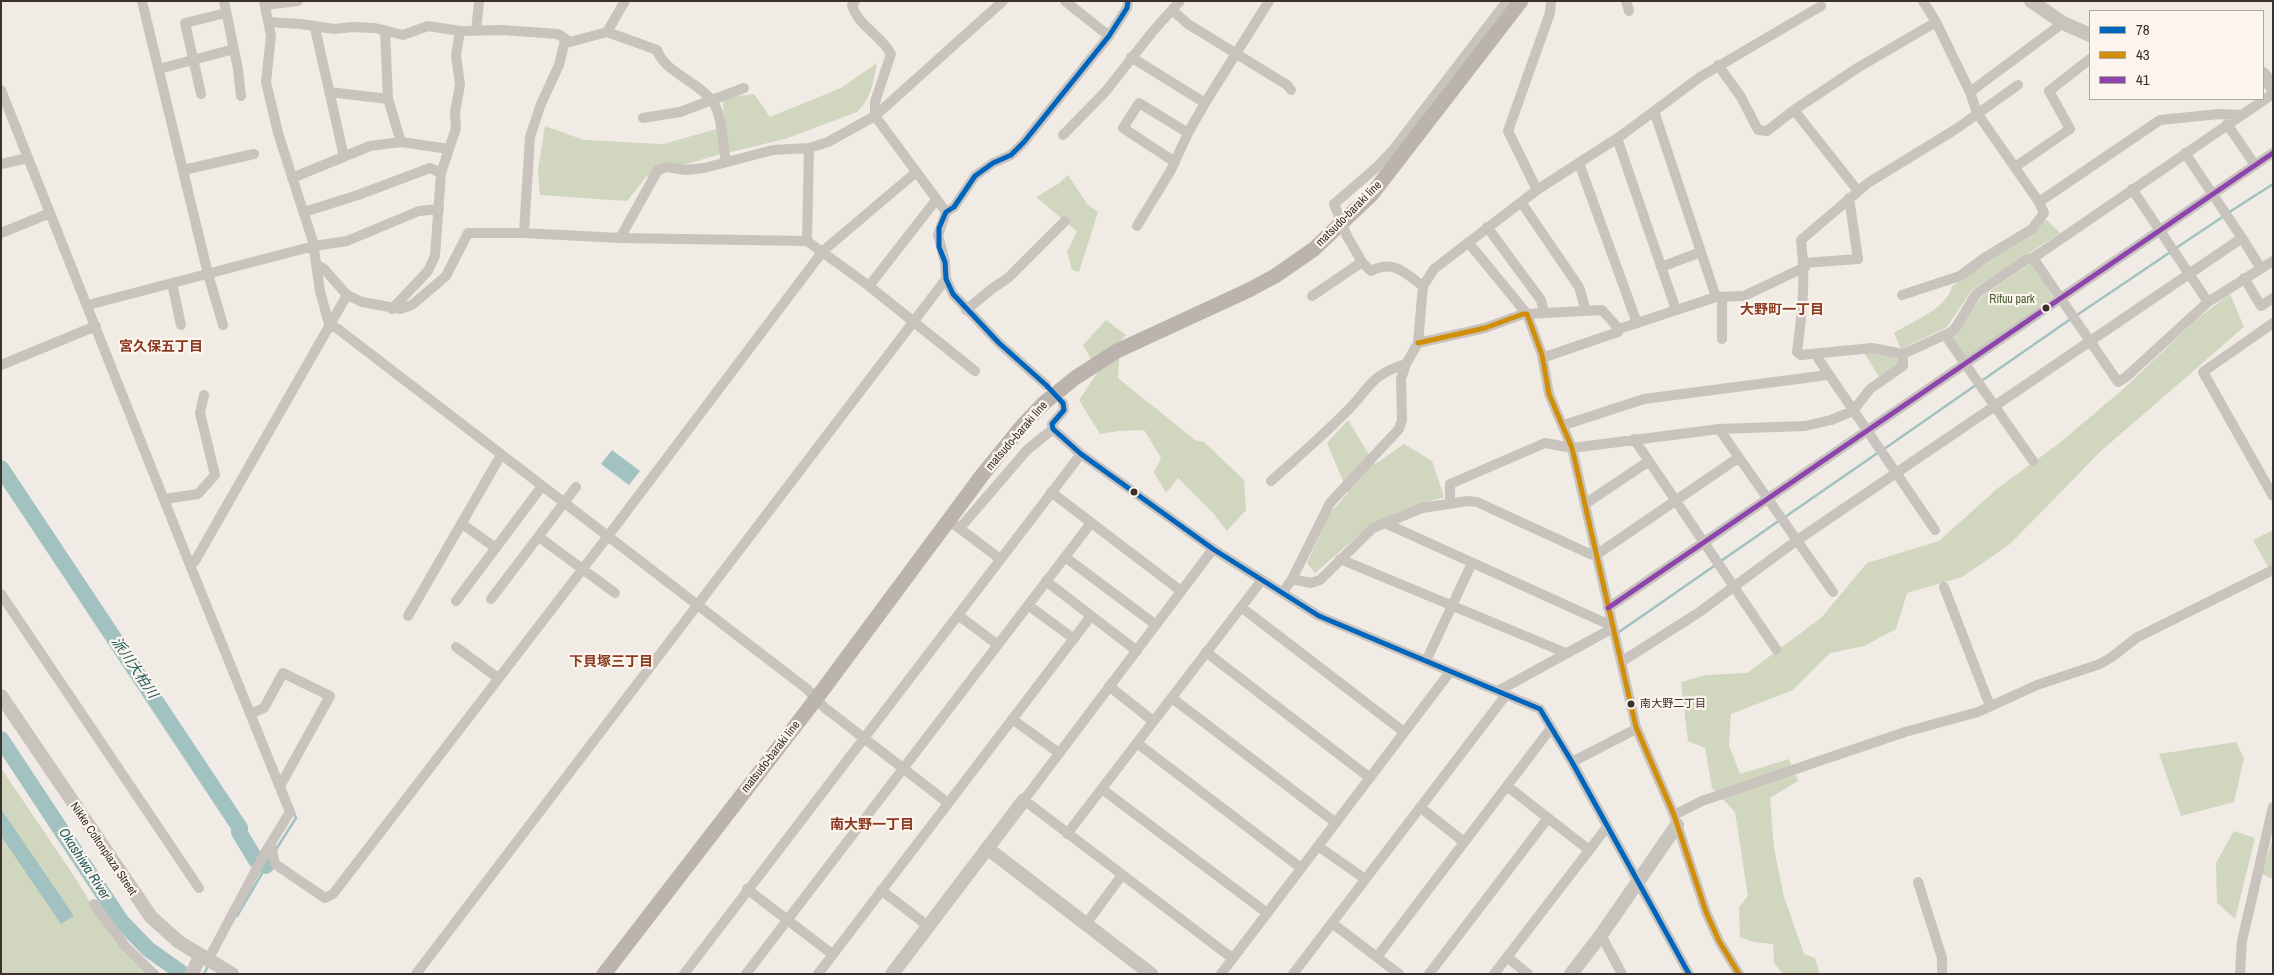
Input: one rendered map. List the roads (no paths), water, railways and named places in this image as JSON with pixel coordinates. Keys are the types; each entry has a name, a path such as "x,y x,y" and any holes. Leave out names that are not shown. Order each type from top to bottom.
{"main road":[{"name":"matsudo-baraki line","path":"604,974 816,699 955,524 983,474 1023,425 1075,378 1117,351 1275,276 1314,249 1372,194 1496,25 1521,1"}],"street":[{"path":"142,1 208,274 223,325"},
{"path":"224,1 241,96"},
{"path":"298,1 264,3 271,36 266,82 278,132 314,246 329,324 807,689 816,699 864,738 948,803"},
{"path":"476,31 479,1"},
{"path":"607,32 625,1"},
{"path":"855,1 852,5 855,15 887,46 890,54 875,102 874,116 946,212"},
{"path":"620,238 658,170 667,167 685,170 695,169 773,150 809,148 828,142 874,116 1004,1"},
{"path":"1065,1 1109,36"},
{"path":"1046,385 999,343 953,294 946,279 945,262 938,235 946,212 954,207 975,176 993,163 1011,155 1024,142 1109,36 1127,8 1128,1"},
{"path":"1063,136 1106,91 1132,57 1180,1"},
{"path":"1137,226 1160,191 1205,103 1269,1"},
{"path":"1423,286 1390,265 1381,266 1371,271 1362,262 1347,236 1334,204 1378,166 1393,150 1496,25 1506,1"},
{"path":"1537,190 1508,131 1550,13 1552,1"},
{"path":"1902,295 1960,276 1976,266 1984,258 2032,229 2044,213 2039,202 1978,113 1970,92 1936,22 1923,1"},
{"path":"2031,1 2063,23 2089,35"},
{"path":"1283,592 1292,579 1330,503 1399,429 1402,420 1401,378 1406,364 1418,343 1423,286 1434,268 1537,190 1617,138 1718,66 1821,6"},
{"path":"1172,10 1188,24 1287,85 1291,90"},
{"path":"200,94 185,23 226,13"},
{"path":"269,22 301,24 315,28 360,27 385,30 403,35 428,26 460,31 558,34 565,41 570,42 607,32 657,50 660,59 700,89 711,100 716,109 726,162"},
{"path":"1718,66 1741,98 1758,130 1767,131 1794,110 1859,67 1936,22"},
{"path":"1970,92 2063,23"},
{"path":"315,28 344,157"},
{"path":"385,30 388,100 401,142"},
{"path":"392,309 428,271 435,256 441,173 456,128 455,112 460,85 456,55 460,31"},
{"path":"524,233 530,137 541,104 559,65 565,41"},
{"path":"159,69 234,49"},
{"path":"1132,57 1205,103"},
{"path":"2015,167 2070,129 2049,91 2089,60"},
{"path":"2264,75 2273,88"},
{"path":"2018,85 1956,129 1858,191 1801,240 1804,265 1804,300 1797,352 1801,356 1872,348 1903,354 1945,335 1956,326 1976,294 2027,259 2033,258 2264,100"},
{"path":"643,118 680,112 744,88"},
{"path":"1,90 290,812 199,964"},
{"path":"329,92 388,100"},
{"path":"1174,162 1123,128 1139,103 1188,133"},
{"path":"1794,110 1858,191"},
{"path":"1654,111 1701,252 1719,297 1722,339"},
{"path":"2039,202 2160,120 2219,114 2242,114"},
{"path":"2227,124 2255,164"},
{"path":"1617,138 1676,310"},
{"path":"292,178 370,146 401,142 449,149"},
{"path":"807,241 809,148"},
{"path":"1608,608 2273,152"},
{"path":"2186,153 2260,267"},
{"path":"183,170 254,154"},
{"path":"1,164 28,158"},
{"path":"1578,163 1637,323"},
{"path":"304,212 358,195 430,168 441,173"},
{"path":"271,844 275,864 325,898 333,894 608,536 823,251 915,173"},
{"path":"2132,189 2208,302"},
{"path":"1542,358 1676,310 1719,297 1744,296 1804,265 1858,258 1849,198"},
{"path":"869,286 936,200"},
{"path":"1522,202 1579,287 1586,311"},
{"path":"88,305 314,246 347,242 418,211 439,209"},
{"path":"1,233 50,213"},
{"path":"966,310 992,288 1008,278 1065,221"},
{"path":"1488,227 1541,300 1544,313"},
{"path":"316,264 347,295 362,302 392,309 412,305 438,284 446,276 468,233 807,241 869,286 975,371"},
{"path":"1621,662 1698,613 1796,541 2242,238"},
{"path":"1468,242 1528,314 1542,358 1549,394 1564,425 1572,448 1636,729 1676,820 1706,912 1719,941 1739,974"},
{"path":"1661,267 1701,252"},
{"path":"2033,258 2118,382 2126,377 2208,302 2260,267 2273,261"},
{"path":"1312,296 1362,262"},
{"path":"2244,278 2261,306 2273,298"},
{"path":"416,974 946,279"},
{"path":"172,283 181,325"},
{"path":"190,565 195,561 347,295"},
{"path":"1418,343 1485,328 1523,314 1602,310 1619,329"},
{"path":"2273,323 2202,372 2273,496"},
{"path":"1,365 96,326"},
{"path":"1945,335 2033,461"},
{"path":"1815,354 1935,530"},
{"path":"1450,504 1450,484 1545,443 1572,448 1719,429 1805,426 1831,420 1853,410 1870,389 1903,366 1903,354"},
{"path":"1271,481 1346,412 1376,377 1388,370 1406,364"},
{"path":"1564,425 1644,399 1828,375"},
{"path":"164,499 198,494 215,475 200,413 204,394"},
{"path":"1062,403 1064,410 1052,424 1053,429 1080,454 1214,549 1262,580 1319,616 1540,709 1572,762 1689,974"},
{"path":"1000,559 955,524 1027,450 1053,429"},
{"path":"1719,429 1833,592"},
{"path":"1634,439 1776,649"},
{"path":"684,974 1080,454"},
{"path":"408,616 501,455"},
{"path":"1292,579 1311,583 1320,580 1373,528 1387,524 1422,508 1450,504 1477,502 1590,554 1596,555 1738,458"},
{"path":"1585,504 1648,461"},
{"path":"456,601 542,486"},
{"path":"491,599 576,486"},
{"path":"1051,492 1181,591"},
{"path":"746,974 1091,523"},
{"path":"462,524 496,548"},
{"path":"1387,524 1612,627"},
{"path":"539,537 615,593"},
{"path":"892,974 1214,549"},
{"path":"1065,557 1156,625"},
{"path":"1340,559 1566,652"},
{"path":"1426,661 1472,563"},
{"path":"1570,974 1601,935 1676,820 1702,801 1905,732 1978,712 2037,686 2100,664 2112,658 2136,638 2273,570"},
{"path":"1068,834 1262,580"},
{"path":"1046,581 1137,651"},
{"path":"1944,587 1990,706"},
{"path":"1,594 199,888"},
{"path":"1028,605 1074,639"},
{"path":"1241,607 1404,732"},
{"path":"958,615 998,645"},
{"path":"818,974 1091,616"},
{"path":"1298,972 1502,693 1566,652 1612,627"},
{"path":"456,648 498,678"},
{"path":"1206,652 1370,778"},
{"path":"1221,974 1450,672"},
{"path":"250,714 264,708 284,673 330,696 280,786"},
{"path":"1109,686 1153,721"},
{"name":"Nikke Coltonplaza Street","path":"1,696 139,902 163,930 199,964 232,974"},
{"path":"1172,698 1336,823"},
{"path":"1012,719 1059,753"},
{"path":"1377,957 1551,728"},
{"path":"1572,762 1636,729"},
{"path":"1137,743 1301,868"},
{"path":"1507,786 1589,850"},
{"path":"1102,789 1267,913"},
{"path":"1024,800 1232,958"},
{"path":"1420,807 1464,842"},
{"path":"2240,974 2242,941 2273,807"},
{"path":"1429,974 1548,818"},
{"path":"1494,974 1607,827"},
{"path":"1318,846 1365,879"},
{"path":"987,848 1086,924 1142,971"},
{"path":"1086,924 1122,875"},
{"path":"1918,882 1942,958 1942,974"},
{"path":"747,889 832,954"},
{"path":"881,890 928,926"},
{"path":"94,904 125,946 154,974"},
{"path":"1332,923 1400,974"},
{"path":"1601,935 1622,974"},
{"path":"1506,958 1528,974"}],"water":[{"path":"612,450 640,471 629,485 601,464"},
{"path":"1,809 74,916 61,924 1,836"}],"waterway":[{"path":"2228,213 2273,184"},
{"path":"2176,248 2224,216"},
{"path":"2077,315 2172,251"},
{"path":"1980,382 2072,318"},
{"path":"1884,449 1976,385"},
{"path":"1785,517 1879,452"},
{"name":"派川大柏川","path":"1,468 240,828 239,832 256,860 266,866"},
{"path":"1721,561 1780,520"},
{"path":"1619,632 1717,564"},
{"name":"Okashiwa River","path":"1,739 121,921 148,949 183,974"},
{"name":"派川大柏川","path":"275,851 296,818 294,813"},
{"name":"派川大柏川","path":"237,916 271,858"},
{"name":"派川大柏川","path":"204,974 208,966"}],"place":[{"name":"南大野二丁目","path":"1631,704"}],"district":[{"name":"大野町一丁目","path":"1782,310"},
{"name":"宮久保五丁目","path":"161,347"},
{"name":"下貝塚三丁目","path":"611,662"},
{"name":"南大野一丁目","path":"872,825"}],"park label":[{"name":"Rifuu park","path":"2012,300"}]}
